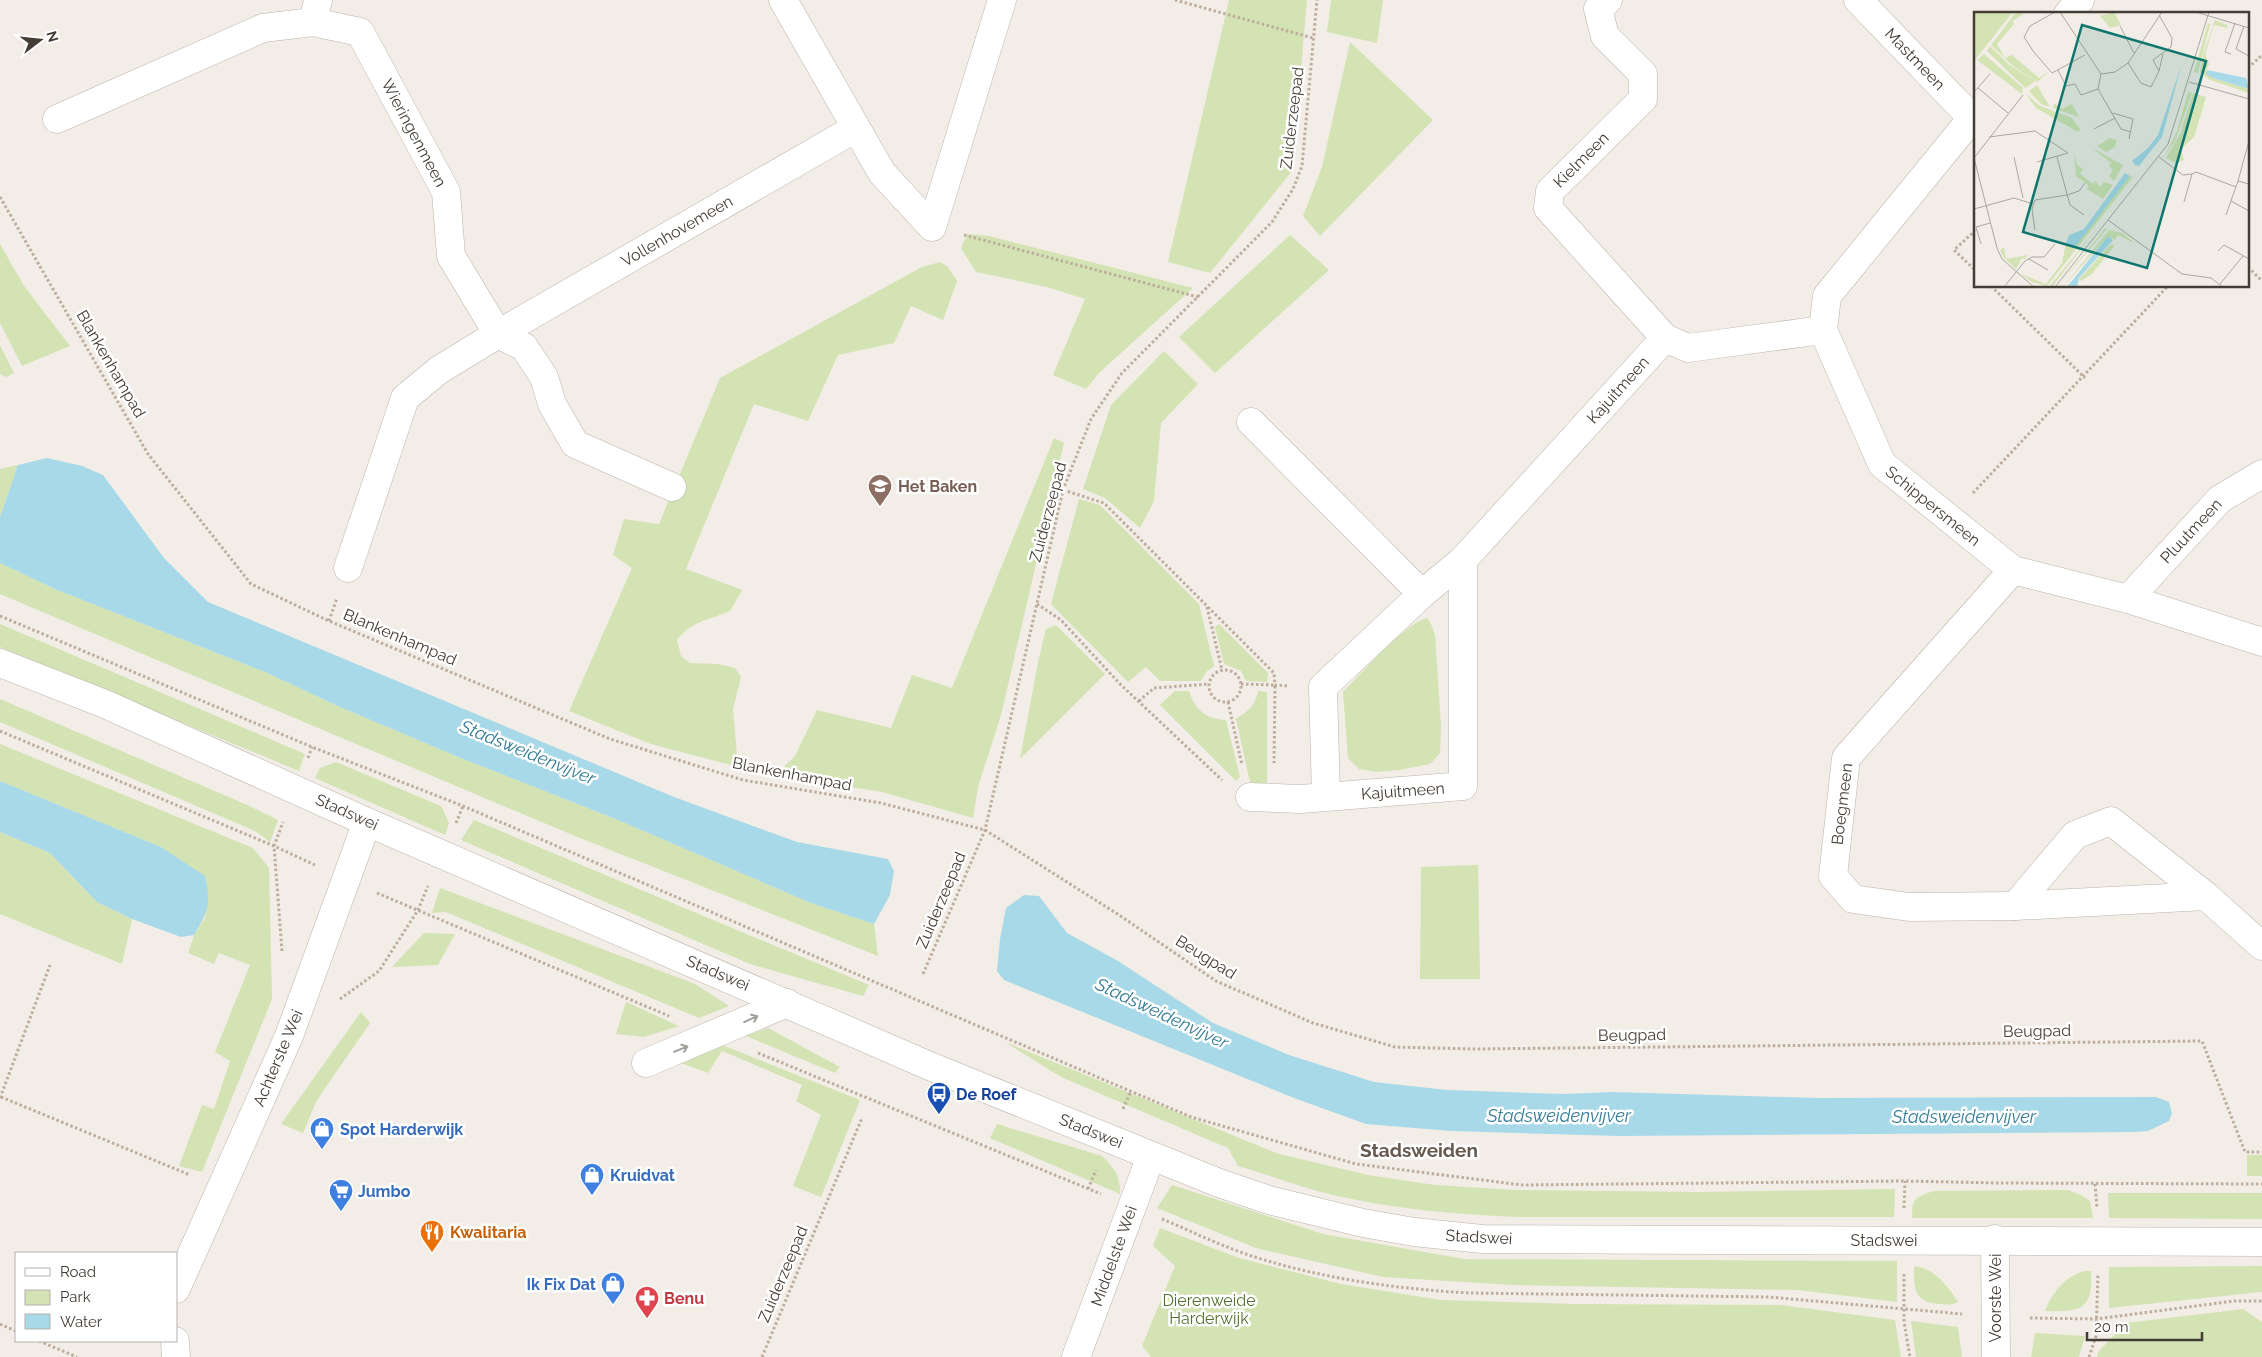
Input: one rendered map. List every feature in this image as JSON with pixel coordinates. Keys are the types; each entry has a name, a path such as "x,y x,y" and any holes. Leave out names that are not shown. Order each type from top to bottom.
{"street":[{"path":"782,0 882,174 932,227 1002,0"},
{"name":"Kielmeen","path":"1608,0 1598,9 1605,36 1643,74 1643,99 1550,191 1548,208 1665,338"},
{"name":"Mastmeen","path":"1858,0 1974,115"},
{"path":"2070,12 2080,0"},
{"name":"Wieringenmeen","path":"57,119 263,28 316,11 360,32 446,192 451,256 498,334"},
{"path":"1665,338 1688,348 1823,330 1827,296 1974,115"},
{"name":"Vollenhovemeen","path":"498,334 856,128"},
{"name":"Schippersmeen","path":"1823,330 1882,464 2013,570 2128,599 2262,642"},
{"path":"348,568 405,398 439,370 498,334 524,348 544,377 552,404 575,444 672,487"},
{"name":"Kajuitmeen","path":"1323,687 1422,594 1463,560 1665,338"},
{"path":"1251,422 1422,594"},
{"name":"Pluutmeen","path":"2128,599 2220,499 2262,474"},
{"name":"Kajuitmeen","path":"1262,798 1326,796 1463,786 1463,560"},
{"name":"Boegmeen","path":"2013,570 1846,758 1833,876 1853,899 1909,908 2015,906 2206,896"},
{"name":"Stadswei","path":"0,663 105,704 367,822 932,1067 1219,1183 1315,1213 1363,1224 1414,1232 1482,1239 1995,1239 2262,1242"},
{"path":"1323,687 1326,796"},
{"path":"2015,906 2075,835 2111,821 2206,896 2262,946"},
{"name":"Achterste Wei","path":"178,1285 289,1036 367,822"},
{"path":"646,1063 787,1003"},
{"name":"Middelste Wei","path":"1076,1357 1151,1156"},
{"name":"Voorste Wei","path":"1995,1239 1996,1357"},
{"path":"175,1342 176,1357"}],"path":[{"path":"1174,0 1313,38"},
{"name":"Zuiderzeepad","path":"923,974 985,830 1063,490 1091,419 1122,373 1272,222 1294,189 1302,166 1317,0"},
{"path":"2250,66 2262,55"},
{"name":"Blankenhampad","path":"0,197 154,462 251,584 329,621 610,739 743,780 881,803 985,830"},
{"path":"932,227 1198,297"},
{"path":"1974,232 1954,250 1974,270"},
{"path":"2250,269 2262,281"},
{"path":"1993,288 2084,377"},
{"path":"1948,518 2084,377 2166,288"},
{"path":"1063,490 1104,503 1274,672 1275,685 1262,798"},
{"path":"1037,604 1061,620 1120,684 1240,796 1262,798"},
{"path":"1207,606 1222,670"},
{"path":"0,616 312,747 463,806 1191,1117 1356,1164 1522,1185 1905,1181 2262,1184"},
{"path":"1222,670 1234,673 1241,684 1240,692 1235,698 1228,702 1222,702 1212,696 1209,684 1213,675 1222,670"},
{"path":"1139,701 1154,688 1209,684"},
{"path":"1241,684 1323,687"},
{"path":"1228,702 1262,798"},
{"name":"Beugpad","path":"985,830 1119,915 1216,981 1313,1023 1395,1047 1475,1049 2202,1041 2245,1152 2262,1152"},
{"path":"50,965 0,1098 221,1188"},
{"name":"Zuiderzeepad","path":"762,1357 862,1118"},
{"path":"2090,1357 2096,1336 2096,1320"},
{"path":"1904,1322 1910,1357"},
{"path":"0,1324 15,1331"},
{"path":"40,1342 77,1357"}],"green space":[{"path":"1229,0 1307,0 1292,171 1210,273 1168,262"},
{"path":"1331,0 1383,0 1377,43 1327,32"},
{"path":"1350,42 1433,120 1320,236 1303,216 1322,167"},
{"path":"967,234 989,236 1193,288 1100,372 1086,389 1053,375 1085,299 1047,287 976,272 961,248"},
{"path":"1290,235 1329,270 1215,373 1179,337"},
{"path":"0,244 24,286 70,346 22,366 0,323"},
{"path":"940,262 948,267 957,281 943,320 911,306 894,343 838,355 808,421 754,404 686,569 742,590 731,610 696,624 677,640 681,656 690,663 718,664 735,668 741,677 733,709 738,767 651,744 569,711 632,568 613,555 624,519 659,524 720,378 922,267"},
{"path":"0,345 14,373 6,377 0,374"},
{"path":"1164,351 1198,384 1161,423 1154,501 1140,528 1105,498 1083,489 1111,405"},
{"path":"1054,438 1064,443 1001,715 978,787 973,818 882,792 775,775 795,756 817,710 891,728 912,675 952,688"},
{"path":"18,465 0,517 0,469"},
{"path":"1079,499 1100,505 1199,604 1214,666 1206,672 1201,681 1160,681 1146,667 1128,682 1051,604"},
{"path":"0,563 55,589 265,672 340,707 456,756 618,820 811,903 874,924 878,956 575,836 0,594"},
{"path":"1427,618 1435,635 1441,726 1440,753 1430,764 1376,772 1359,769 1348,758 1343,692 1395,639 1417,622"},
{"path":"0,624 305,754 299,771 0,647"},
{"path":"1219,624 1268,673 1267,682 1246,681 1241,671 1224,664 1215,627"},
{"path":"1056,625 1105,674 1020,759 1046,629"},
{"path":"1175,691 1189,691 1194,703 1202,712 1213,718 1226,720 1240,777 1236,781 1160,705"},
{"path":"1258,691 1267,692 1267,791 1252,791 1236,719 1250,708"},
{"path":"0,699 245,804 278,820 270,842 255,831 0,722"},
{"path":"0,744 253,848 269,868 272,999 202,1172 179,1166 202,1105 214,1109 230,1061 215,1052 250,965 219,953 214,964 188,953 194,935 206,916 161,847 0,781"},
{"path":"336,762 441,806 449,823 445,835 315,778 320,768"},
{"path":"474,820 869,985 863,996 750,964 461,840"},
{"path":"0,832 50,853 96,901 132,919 122,964 0,914"},
{"path":"1478,865 1480,979 1420,979 1421,867"},
{"path":"440,888 695,984 729,1006 699,1018 446,912 432,913"},
{"path":"424,933 455,934 438,965 392,967"},
{"path":"626,1002 679,1026 644,1037 616,1034"},
{"path":"361,1012 370,1023 317,1100 303,1133 281,1124"},
{"path":"768,1028 840,1067 835,1073 746,1036"},
{"path":"1005,1042 1279,1154 1368,1175 1435,1185 1515,1190 1697,1192 1895,1189 1894,1217 1515,1217 1424,1210 1356,1200 1309,1189 1238,1166 1228,1148 1061,1077"},
{"path":"722,1045 860,1100 821,1197 793,1186 821,1115 796,1101 802,1085 722,1051 708,1073 678,1062"},
{"path":"997,1124 1102,1156 1116,1173 1120,1194 990,1138"},
{"path":"2247,1155 2262,1155 2262,1176 2247,1176"},
{"path":"1172,1185 1323,1234 1464,1259 1897,1261 1897,1302 1798,1290 1512,1285 1383,1277 1256,1248 1157,1208"},
{"path":"2068,1190 2090,1201 2093,1218 1912,1218 1916,1199 1934,1191"},
{"path":"2108,1193 2262,1193 2262,1219 2109,1218"},
{"name":"Dierenweide Harderwijk","path":"1160,1228 1239,1258 1341,1284 1441,1300 1575,1304 1781,1305 1895,1320 1901,1357 1151,1357 1142,1346 1175,1266 1153,1246"},
{"path":"1914,1266 1921,1267 1934,1274 1945,1284 1958,1302 1951,1304 1930,1303 1919,1297 1914,1281"},
{"path":"2262,1266 2262,1292 2109,1308 2109,1267"},
{"path":"2085,1271 2091,1271 2091,1284 2090,1294 2082,1306 2068,1311 2045,1311 2055,1292 2065,1281"},
{"path":"2243,1309 2262,1322 2262,1357 2097,1357 2098,1352 2126,1323"},
{"path":"1911,1321 1958,1327 1962,1357 1916,1357"},
{"path":"2035,1333 2085,1336 2079,1357 2031,1357"}],"water":[{"name":"Stadsweidenvijver","path":"47,458 82,466 103,475 164,558 208,602 674,797 797,842 888,859 894,871 890,895 874,924 811,903 618,820 456,756 340,707 265,672 55,589 0,563 0,517 18,465"},
{"path":"0,781 161,847 205,876 208,894 206,913 194,935 181,937 132,919 97,902 50,853 0,832"},
{"name":"Stadsweidenvijver","path":"1024,895 1039,896 1067,933 1118,961 1213,1023 1289,1055 1374,1082 1447,1090 1564,1094 1612,1092 1818,1098 2156,1097 2169,1102 2172,1113 2169,1121 2148,1131 2134,1132 1619,1136 1451,1131 1366,1124 1294,1098 1004,980 997,971 1000,939 1006,908"}],"place":[{"name":"Het Baken","path":"880,507"},
{"name":"De Roef","path":"939,1115"},
{"name":"Spot Harderwijk","path":"322,1150"},
{"name":"Kruidvat","path":"592,1196"},
{"name":"Jumbo","path":"341,1212"},
{"name":"Kwalitaria","path":"432,1253"},
{"name":"Ik Fix Dat","path":"613,1305"},
{"name":"Benu","path":"647,1319"}],"district":[{"name":"Stadsweiden","path":"1419,1150"}]}
